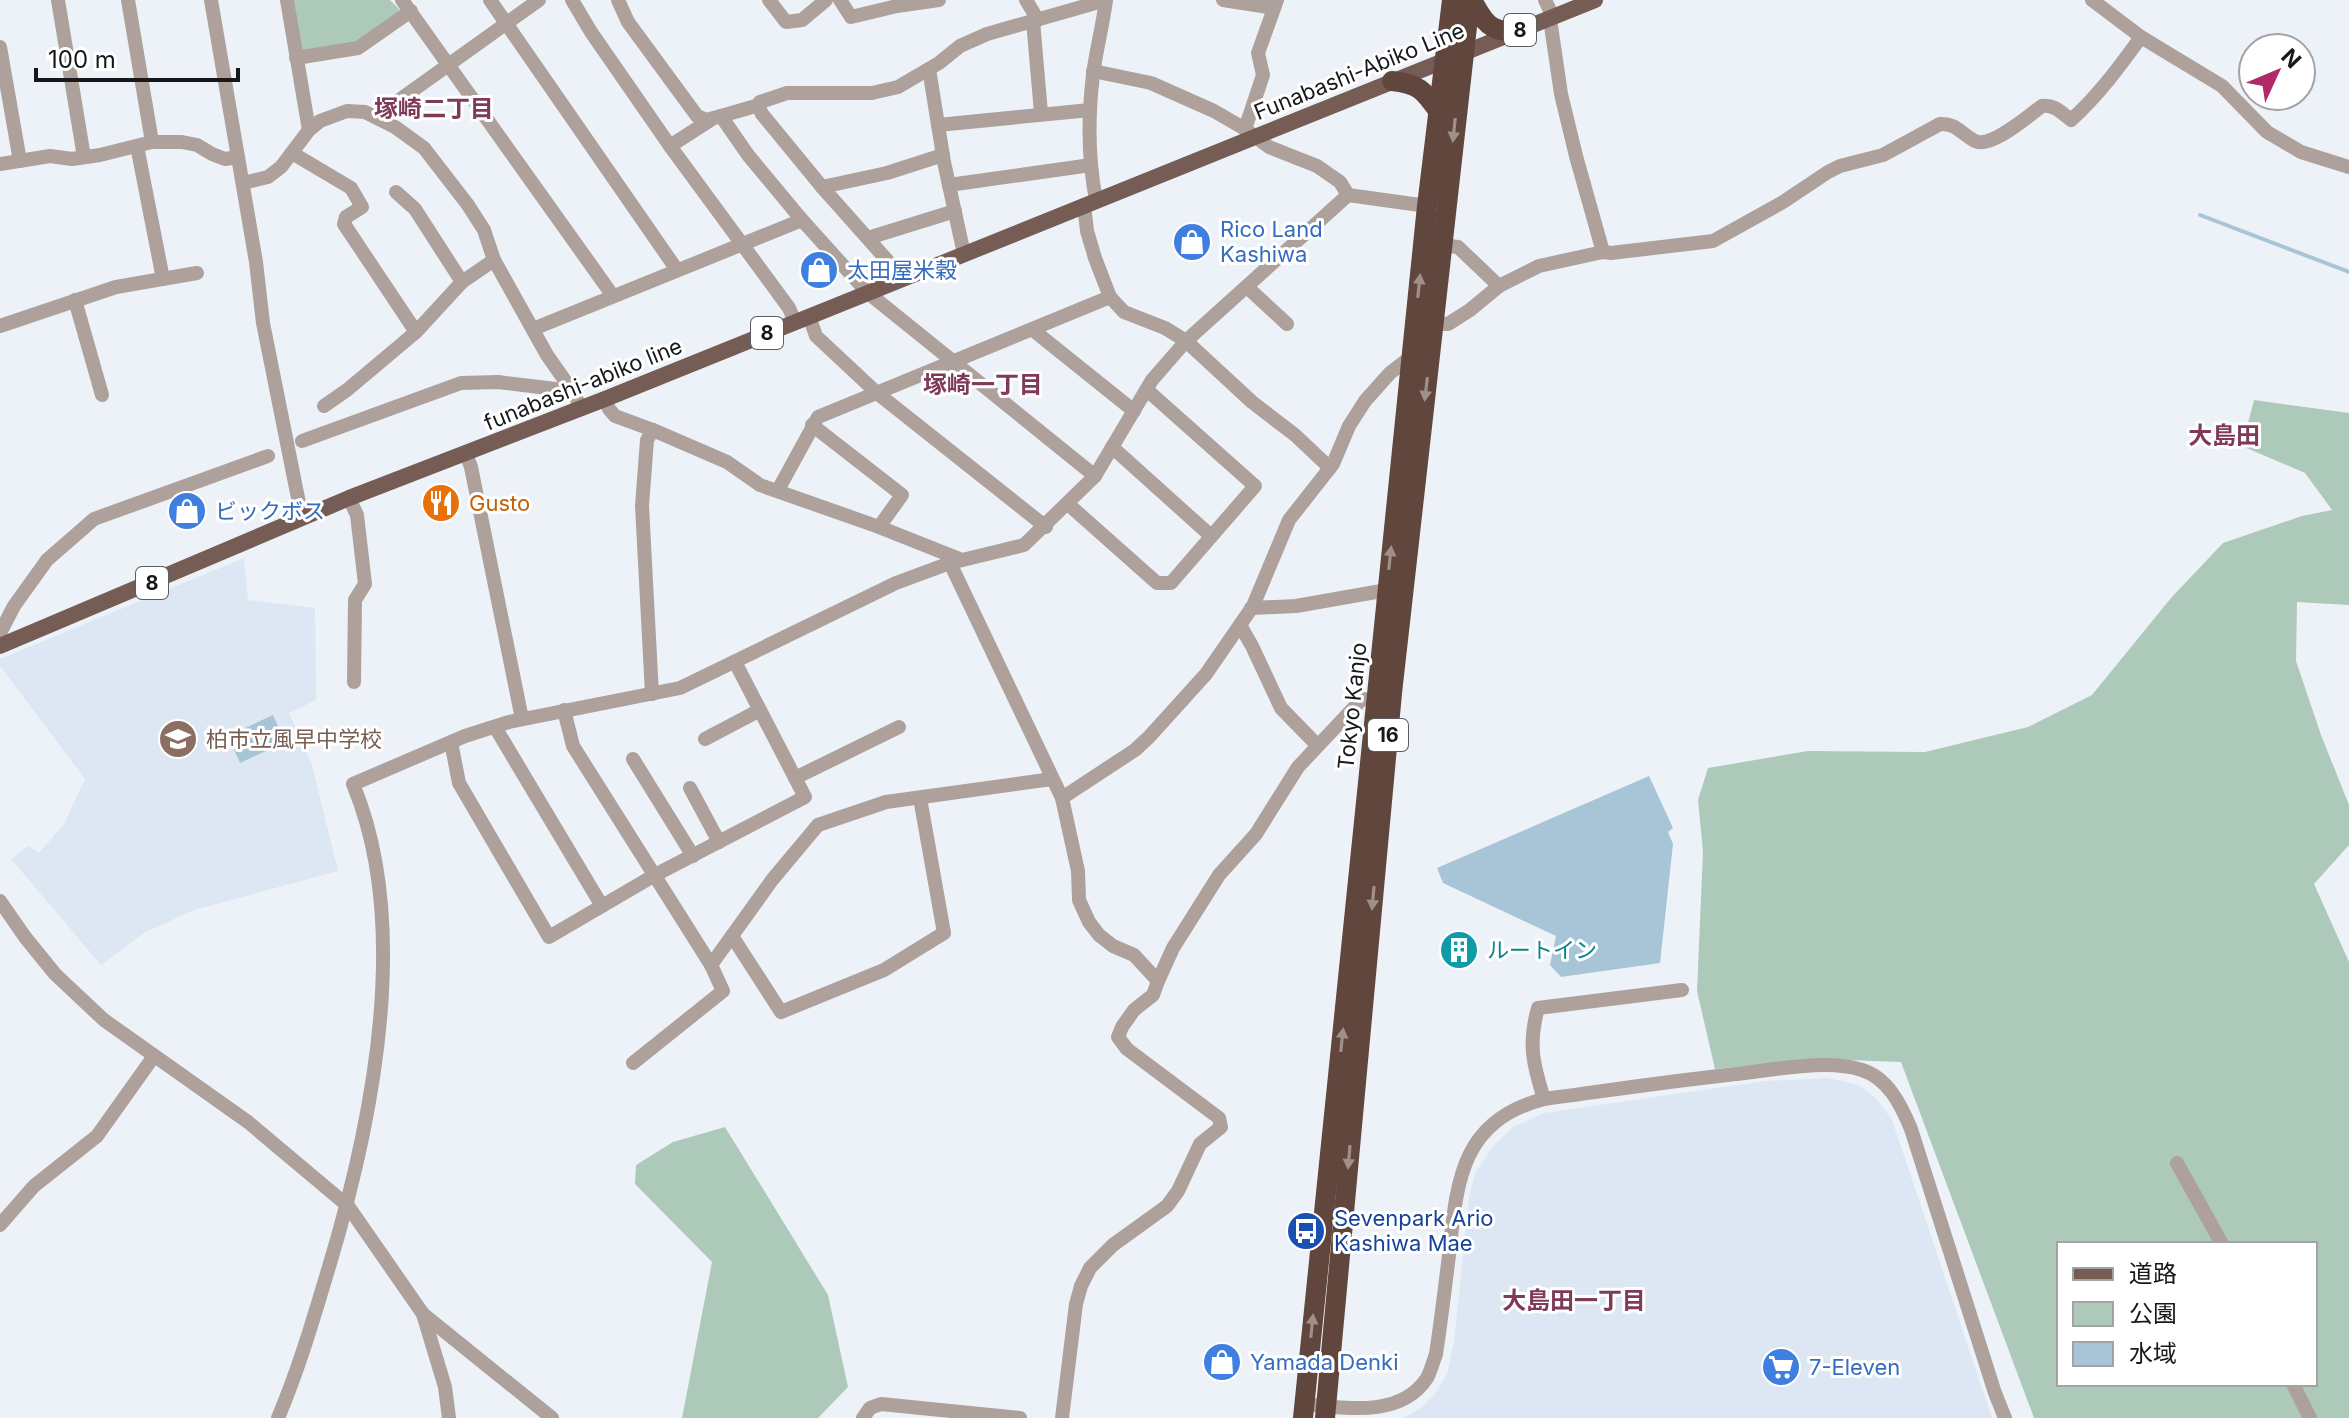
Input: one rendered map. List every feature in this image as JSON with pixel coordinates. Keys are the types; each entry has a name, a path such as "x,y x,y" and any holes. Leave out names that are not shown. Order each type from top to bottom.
{"highway":[{"name":"Tokyo Kanjo","path":"1326,1412 1392,693 1442,245 1454,56 1452,0"},
{"name":"Tokyo Kanjo","path":"1303,1411 1427,206 1439,112 1471,0"},
{"path":"1471,0 1494,29 1517,31"},
{"path":"1392,81 1412,83 1421,89 1439,112"}],"main road":[{"name":"Funabashi-Abiko Line","path":"1250,132 1392,81 1517,31 1551,9 1595,0"},
{"name":"funabashi-abiko line","path":"0,646 349,498 581,409 1090,203 1250,132"}],"street":[{"path":"58,0 84,157"},
{"path":"128,0 152,142"},
{"path":"211,0 256,262 263,323 302,518"},
{"path":"287,0 309,130"},
{"path":"490,0 677,270"},
{"path":"377,116 539,0"},
{"path":"572,0 670,146 789,308 877,393 1046,527"},
{"path":"618,0 628,22 697,116 706,120 759,105 787,93 872,93 898,87 960,46 987,34 1106,0 1093,71 1087,231 1110,297 1124,312 1165,328 1186,341 1330,468"},
{"path":"769,0 786,22 802,20 826,0"},
{"path":"840,0 851,17 939,0"},
{"path":"1026,0 1035,20 1041,113"},
{"path":"1223,0 1275,4 1258,53 1263,75 1250,132"},
{"path":"2092,0 2141,37 2222,86 2267,132 2301,152 2349,167"},
{"path":"296,58 358,48 407,6 613,296"},
{"path":"1551,9 1561,94 1603,252"},
{"path":"1434,324 1448,324 1499,286 1539,266 1603,252 1713,241 1783,202 1828,172 1883,155 1940,124 1950,124 1975,141 1985,143 2042,106 2056,108 2071,120 2085,108 2141,37"},
{"path":"0,47 20,161"},
{"path":"929,69 964,254"},
{"path":"1093,71 1151,83 1214,111 1269,147 1317,166 1340,182 1348,195"},
{"path":"759,105 762,114 822,187 894,268 898,280"},
{"path":"938,125 1090,110"},
{"path":"243,183 268,177 281,167 309,130 320,121 347,111 377,116 424,148 468,205 484,230 494,260 581,409"},
{"path":"670,146 717,117"},
{"path":"717,117 802,220 867,292 1095,476"},
{"path":"0,164 50,156 72,159 100,155 152,142 182,142 197,145 225,159 238,157"},
{"path":"137,146 163,279"},
{"path":"292,153 351,188 362,207 346,217 344,224 416,332"},
{"path":"822,187 887,173 943,155"},
{"path":"949,185 1091,165"},
{"path":"396,192 415,209 462,282"},
{"path":"1348,195 1427,206"},
{"path":"278,1418 299,1367 348,1206 370,1097 382,984 382,918 373,842 353,784 451,742 522,719 680,688 896,583 956,562 1024,545 1046,527 1095,476 1147,390 1186,341 1348,195"},
{"path":"868,238 955,211"},
{"path":"533,329 802,220"},
{"path":"1442,245 1458,247 1499,286"},
{"path":"324,406 416,332 462,282 494,260"},
{"path":"0,326 116,287 197,273"},
{"path":"1247,287 1287,324"},
{"path":"778,490 818,417 1110,297"},
{"path":"75,300 102,395"},
{"path":"1033,330 1134,411"},
{"path":"1062,798 1135,750 1206,674 1251,608 1289,520 1330,468 1349,426 1365,401 1390,373 1412,356"},
{"path":"302,441 461,383 498,382 564,390 568,387"},
{"path":"1068,504 1157,583 1171,583 1255,486 1147,390"},
{"path":"605,399 615,416 727,462 760,485 879,527 956,562 1062,798 1078,871 1079,900 1089,922 1113,946 1134,955 1158,981"},
{"path":"812,425 902,495 879,527"},
{"path":"652,694 642,506 647,440 653,430"},
{"path":"1112,447 1211,536"},
{"path":"466,454 522,719"},
{"path":"0,633 14,606 47,560 94,519 268,456"},
{"path":"349,498 357,515 365,584 355,600 354,682"},
{"path":"1251,608 1296,606 1387,590"},
{"path":"1240,625 1281,708 1317,745"},
{"path":"451,742 459,783 549,937 655,875 805,797 735,662"},
{"path":"1062,1418 1076,1304 1090,1268 1113,1245 1167,1206 1178,1191 1200,1144 1221,1127 1219,1118 1127,1049 1118,1037 1122,1027 1134,1010 1153,995 1173,948 1197,912 1203,897 1256,834 1298,767 1362,699 1377,700"},
{"path":"564,710 573,746 711,965 723,991 633,1063"},
{"path":"705,739 760,710"},
{"path":"495,727 602,906"},
{"path":"795,778 899,727"},
{"path":"633,759 693,856"},
{"path":"711,965 772,880 818,825 886,802 1052,779"},
{"path":"690,788 719,842"},
{"path":"732,936 781,1012 884,970 944,933 920,798"},
{"path":"0,901 55,974 104,1020 248,1122 348,1206 423,1314 552,1418"},
{"path":"1544,1099 1533,1065 1532,1041 1538,1008 1682,990"},
{"path":"0,1225 34,1186 97,1136 154,1056"},
{"path":"1303,1411 1392,1407 1414,1393 1428,1378 1436,1354 1455,1193 1464,1166 1486,1129 1517,1108 1544,1099 1783,1068 1832,1065 1861,1069 1873,1075 1902,1106 2005,1418"},
{"path":"2177,1163 2221,1242"},
{"path":"423,1314 445,1387 449,1418"},
{"path":"2294,1386 2310,1418"},
{"path":"863,1418 870,1408 881,1404 1020,1418"}],"shaded area":[{"name":"柏市立風早中学校","path":"244,558 248,600 315,608 316,700 289,713 312,765 338,871 194,910 144,933 101,965 11,859 29,846 39,853 64,824 85,779 0,666 0,659"},
{"path":"1829,1078 1859,1085 1877,1099 1892,1120 1992,1418 1403,1418 1422,1407 1434,1395 1447,1374 1454,1342 1469,1198 1475,1174 1493,1146 1513,1127 1544,1113 1765,1081"}],"green space":[{"path":"294,0 390,0 401,11 357,45 302,54"},
{"path":"2254,400 2349,413 2349,605 2297,602 2296,661 2349,805 2349,845 2314,884 2349,962 2349,1418 2034,1418 1901,1062 1819,1059 1715,1069 1697,991 1703,852 1698,800 1708,768 1808,751 1925,752 2028,727 2092,695 2171,598 2223,543 2302,516 2332,510 2305,473 2242,446"},
{"path":"725,1127 828,1295 848,1387 818,1418 682,1418 712,1262 635,1184 636,1165 673,1142"}],"water":[{"path":"273,715 285,742 240,763 228,736"},
{"path":"1649,776 1673,828 1668,832 1673,844 1660,963 1561,977 1550,965 1556,936 1443,883 1437,868"}],"waterway":[{"path":"2200,215 2349,272"}],"place":[{"name":"Rico Land Kashiwa","path":"1192,242"},
{"name":"太田屋米穀","path":"819,270"},
{"name":"Gusto","path":"441,503"},
{"name":"ビックボス","path":"187,511"},
{"name":"柏市立風早中学校","path":"178,739"},
{"name":"ルートイン","path":"1459,950"},
{"name":"Sevenpark Ario Kashiwa Mae","path":"1306,1231"},
{"name":"Yamada Denki","path":"1222,1362"},
{"name":"7-Eleven","path":"1781,1367"}],"district":[{"name":"塚崎二丁目","path":"434,109"},
{"name":"塚崎一丁目","path":"983,385"},
{"name":"大島田","path":"2224,436"},
{"name":"大島田一丁目","path":"1574,1301"}]}
